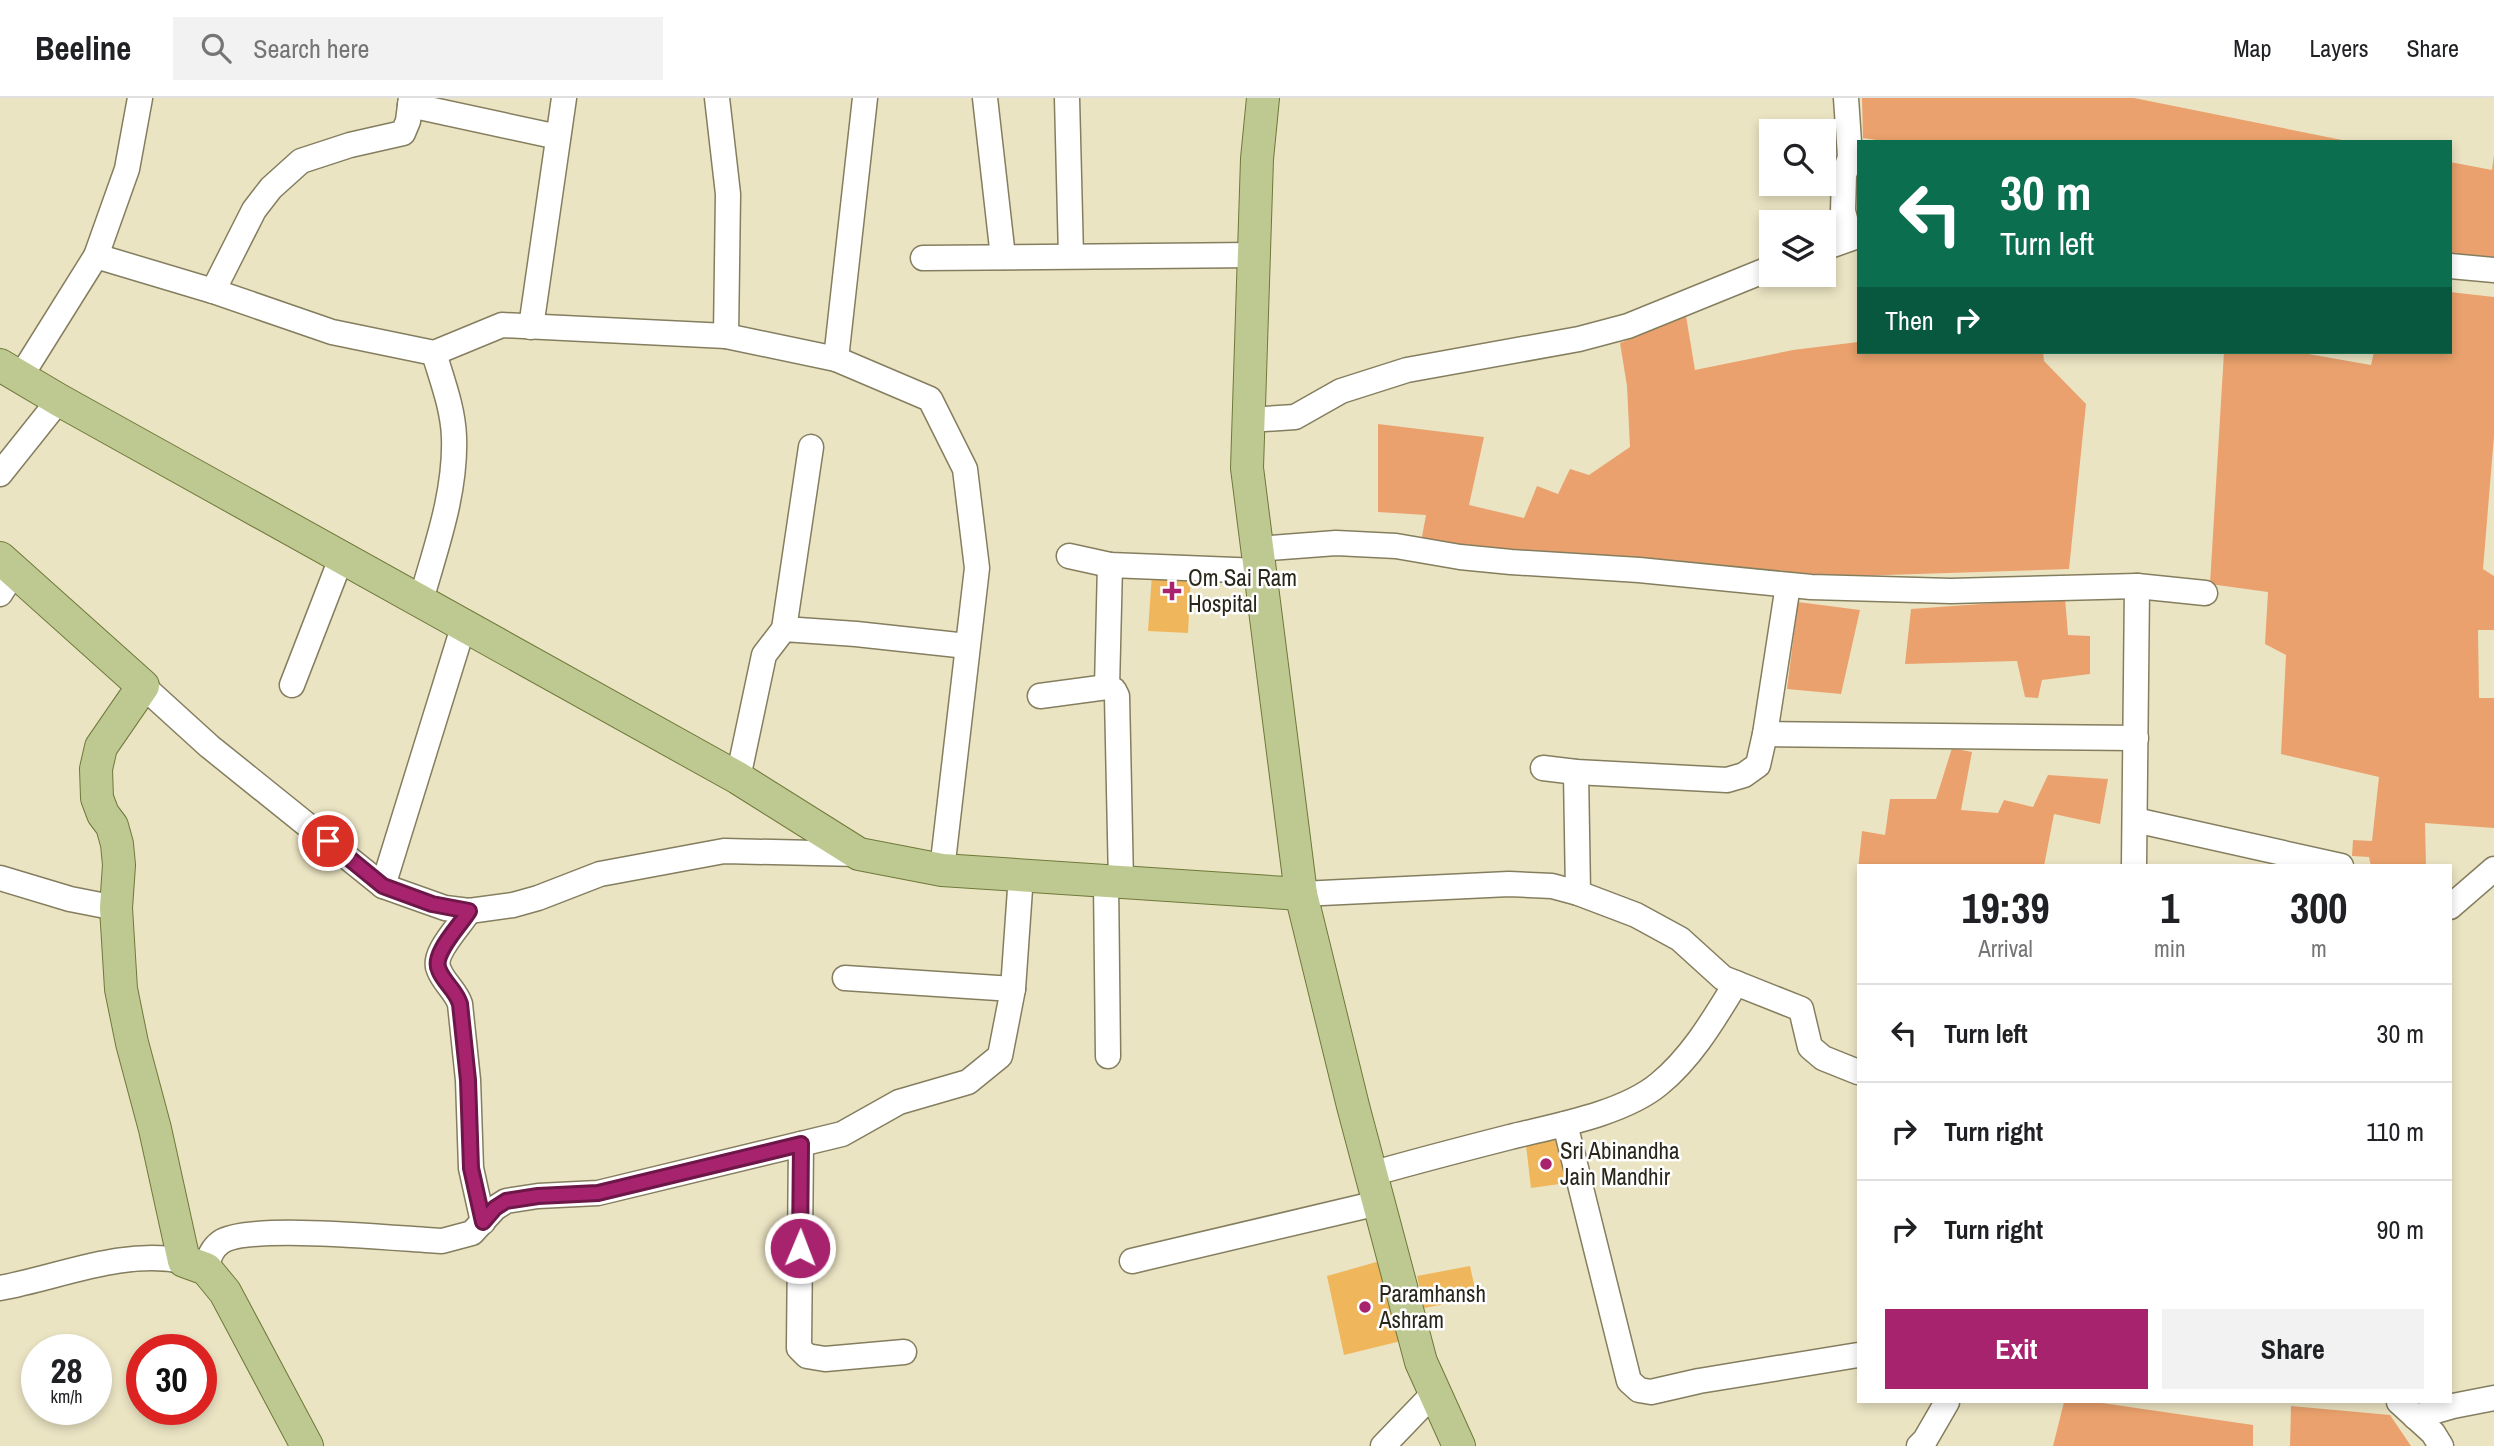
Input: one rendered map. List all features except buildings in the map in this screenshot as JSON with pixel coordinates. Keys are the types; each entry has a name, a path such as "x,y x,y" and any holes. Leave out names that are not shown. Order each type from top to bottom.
{"main road":[{"path":"1263,98 1257,159 1247,468 1301,894 1421,1362 1459,1446"},
{"path":"10,371 738,778 859,854 942,870 1301,894"},
{"path":"5,574 143,686 102,747 96,769 97,798 103,814 112,826 117,844 119,866 116,908 121,989 132,1043 195,1265 225,1293 307,1446"}],"street":[{"path":"10,371 96,256 127,169 139,98"},
{"path":"531,327 564,98"},
{"path":"717,98 728,194 726,336"},
{"path":"836,359 865,98"},
{"path":"985,98 1003,257"},
{"path":"1067,98 1071,256"},
{"path":"1836,244 1854,237 1843,211 1844,175 1850,157 1846,98"},
{"path":"213,291 254,210 271,188 301,161 350,145 403,134 411,102 558,137"},
{"path":"923,258 1254,255"},
{"path":"96,256 213,291 331,332 435,353 502,325 726,336 836,359 930,399 965,469 977,568 942,870"},
{"path":"2452,266 2494,270"},
{"path":"1249,420 1295,417 1341,391 1407,370 1579,340 1628,326 1759,273"},
{"path":"421,600 449,501 454,437 451,410 435,353"},
{"path":"0,474 59,400"},
{"path":"738,778 764,655 784,629 811,447"},
{"path":"1069,556 1110,565 1259,560 1336,542 1396,545 1460,557 1511,562 1639,570 1811,587 1951,590 2137,586 2205,593"},
{"path":"292,685 342,556"},
{"path":"1107,687 1110,565"},
{"path":"1543,768 1727,780 1744,775 1758,765 1788,585"},
{"path":"2134,864 2137,586"},
{"path":"383,886 464,624"},
{"path":"784,629 967,646"},
{"path":"143,686 209,746 383,886 432,904 469,911 513,905 600,874 724,851 859,854"},
{"path":"1040,696 1107,687 1114,690 1119,705 1108,1056"},
{"path":"1765,734 2136,738"},
{"path":"1576,772 1578,892"},
{"path":"2135,820 2332,864"},
{"path":"2452,905 2494,869"},
{"path":"0,1288 109,1262 165,1257 195,1265 222,1241 240,1234 275,1233 442,1241 472,1233 495,1208 506,1201 538,1196 598,1193 842,1134 899,1102 968,1083 1000,1056 1013,989 1021,875"},
{"path":"0,878 70,899 116,908"},
{"path":"1301,894 1509,884 1552,886 1578,892 1636,915 1680,939 1723,978 1801,1009 1810,1047 1823,1058 1857,1072"},
{"path":"469,911 459,928 440,950 437,961 438,969 460,1004 468,1080 471,1168 483,1222"},
{"path":"845,978 1013,989"},
{"path":"1132,1261 1375,1188 1628,1103 1657,1085 1681,1062 1708,1029 1736,983"},
{"path":"1564,1124 1629,1381 1639,1390 1651,1392 1699,1381 1857,1355"},
{"path":"801,1144 799,1348 807,1356 825,1359 904,1352"},
{"path":"1382,1446 1434,1393"},
{"path":"2407,1409 2494,1398"},
{"path":"1919,1446 1946,1403"},
{"path":"2407,1409 2433,1433 2441,1446"}],"shaded area":[{"path":"1862,98 2134,98 2342,140 1876,140 1863,138"},
{"path":"2494,155 2494,259 2452,254 2452,162 2492,170"},
{"path":"2452,292 2494,297 2494,436 2483,569 2494,576 2494,630 2478,630 2479,698 2494,698 2494,828 2425,823 2426,864 2371,864 2369,857 2352,856 2353,840 2372,841 2379,777 2281,754 2286,655 2265,644 2268,592 2210,584 2224,354 2308,354 2371,365 2374,354 2452,354"},
{"path":"1686,316 1695,370 1793,350 1857,342 1857,354 2043,354 2044,361 2086,404 2069,569 1793,578 1421,542 1426,515 1378,512 1378,424 1484,437 1469,505 1524,518 1537,486 1558,494 1570,469 1589,475 1630,447 1627,386 1620,343"},
{"path":"2065,598 2068,635 2090,636 2090,674 2042,680 2038,698 2025,697 2017,661 1905,664 1911,609"},
{"path":"1798,602 1860,610 1841,694 1787,689"},
{"path":"1952,748 1972,752 1961,810 1998,813 2004,800 2033,807 2048,775 2108,779 2100,824 2054,814 2044,864 1858,864 1862,831 1885,835 1890,799 1936,799"},
{"path":"2064,1403 2102,1403 2253,1425 2253,1446 2053,1446"},
{"path":"2291,1406 2390,1415 2411,1446 2290,1446"}],"place":[{"name":"Om Sai Ram Hospital","path":"1172,591"},
{"name":"Sri Abinandha Jain Mandhir","path":"1546,1164"},
{"name":"Paramhansh Ashram","path":"1365,1307"}],"route":[{"path":"328,841 383,886 445,908 469,911 459,928 440,950 437,961 438,969 460,1004 468,1080 471,1168 483,1222 495,1208 506,1201 538,1196 598,1193 801,1144 800,1248"}]}
